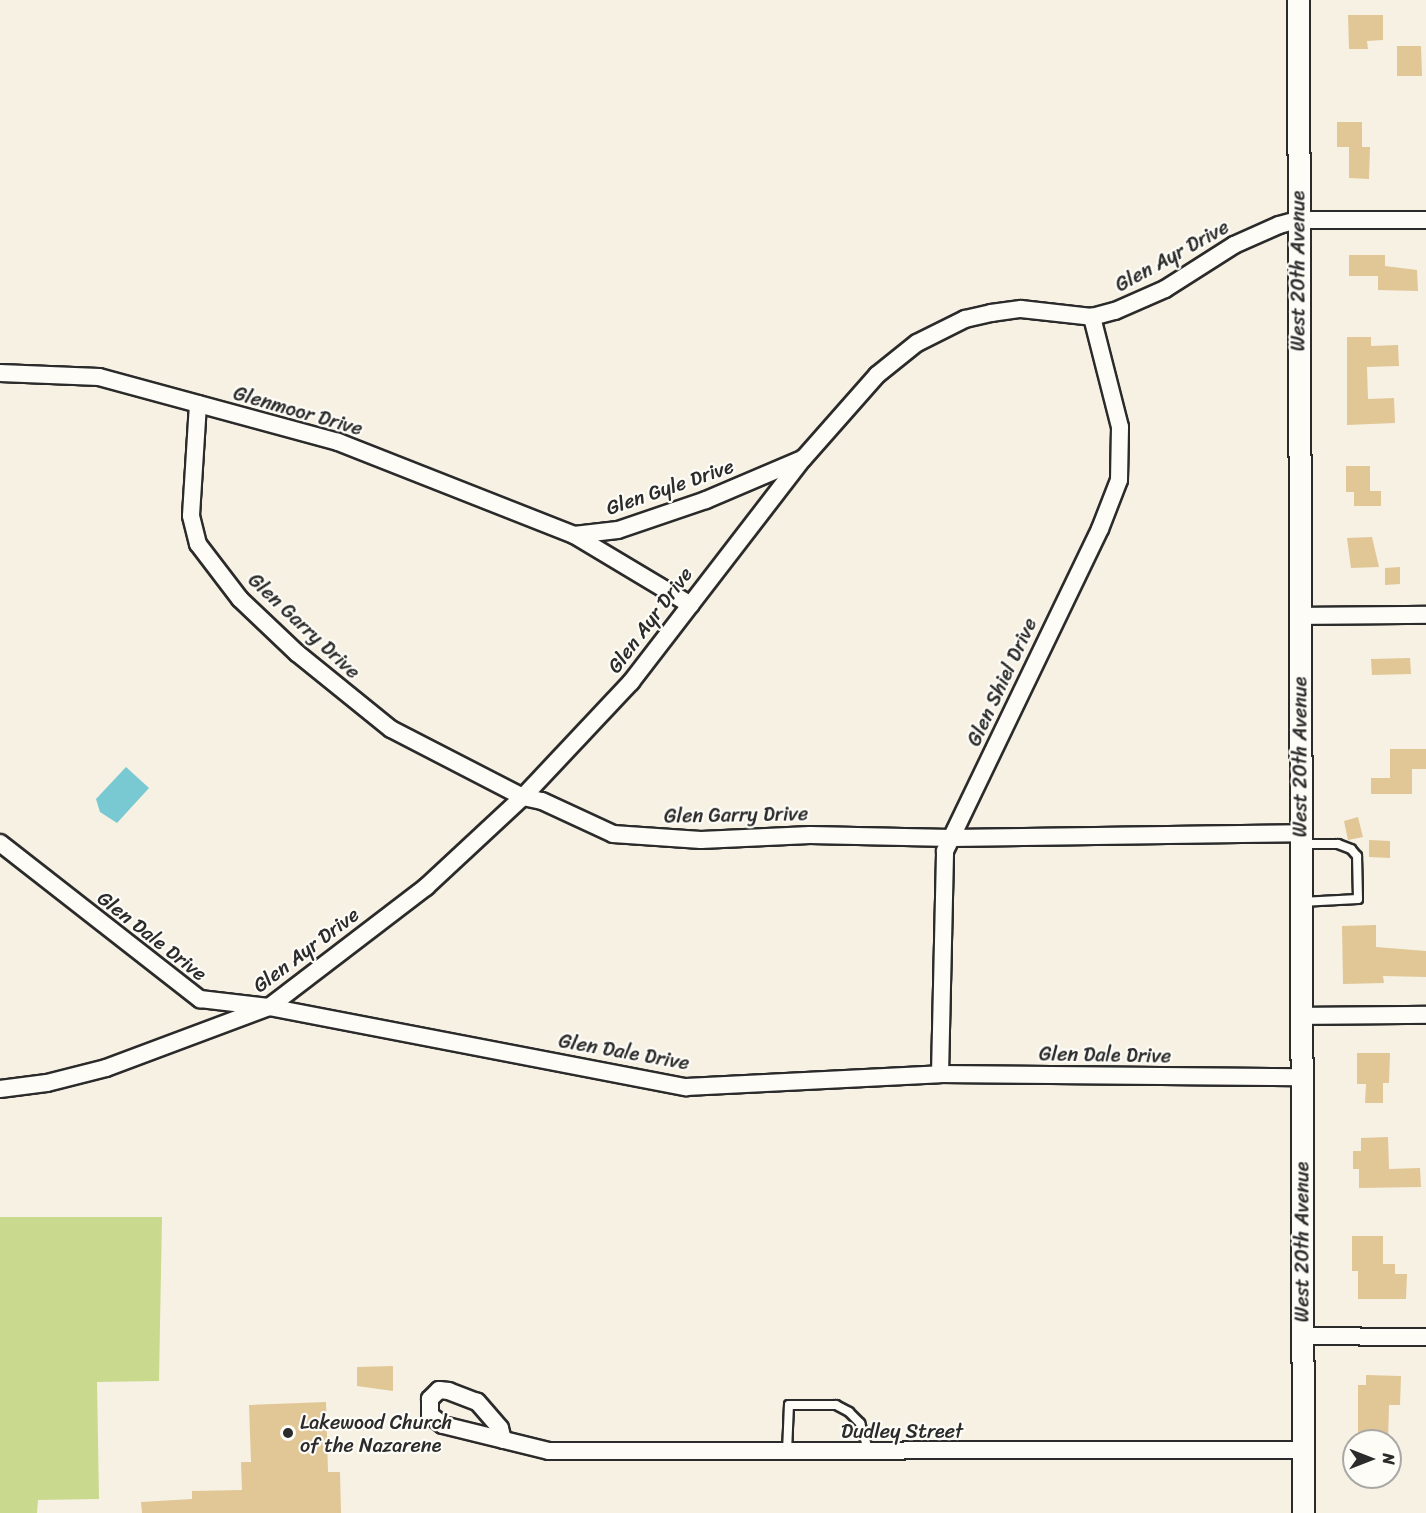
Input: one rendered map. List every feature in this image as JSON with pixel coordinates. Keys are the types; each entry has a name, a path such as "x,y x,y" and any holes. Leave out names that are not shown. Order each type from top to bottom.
{"street":[{"name":"West 20th Avenue","path":"1298,0 1303,1513"},
{"path":"1298,220 1426,220"},
{"name":"Glen Ayr Drive","path":"0,1089 47,1083 106,1068 269,1007 426,886 523,796 631,682 803,459 878,375 943,328 965,319 1022,309 1092,317 1139,302 1234,246 1298,220"},
{"name":"Glen Shiel Drive","path":"940,1074 941,892 945,851 1100,529 1119,480 1120,427 1092,317"},
{"name":"Glenmoor Drive","path":"0,376 99,377 338,442 574,535"},
{"name":"Glen Garry Drive","path":"198,405 191,516 198,544 240,599 297,654 391,729 523,796 542,801 613,834 701,840 810,835 951,838 1300,839"},
{"name":"Glen Gyle Drive","path":"574,535 618,530 706,500 803,459"},
{"path":"574,535 691,605"},
{"path":"1300,616 1426,615"},
{"name":"Glen Dale Drive","path":"0,843 200,999 269,1007 686,1087 940,1074 1300,1077"},
{"path":"1300,1016 1426,1016"},
{"path":"1302,1336 1426,1336"},
{"name":"Dudley Street","path":"503,1440 549,1451 1302,1450"}],"lane":[{"path":"1300,839 1338,844 1351,849 1357,856 1358,898 1301,902"},
{"path":"787,1452 789,1405 836,1405 849,1412 860,1423 869,1452"}],"green space":[{"path":"0,1217 162,1217 159,1381 97,1382 99,1499 38,1500 37,1513 0,1513"}],"water":[{"path":"126,767 149,788 117,823 100,812 96,799"}],"building":[{"path":"1348,15 1383,15 1383,40 1367,41 1368,49 1349,49"},
{"path":"1397,46 1421,46 1422,76 1397,76"},
{"path":"1337,122 1362,122 1362,147 1370,147 1369,179 1349,178 1349,147 1337,147"},
{"path":"1349,255 1385,255 1385,266 1417,270 1418,291 1378,290 1378,276 1349,276"},
{"path":"1347,337 1371,337 1371,346 1398,345 1399,366 1367,367 1368,399 1394,398 1395,423 1347,425"},
{"path":"1346,466 1370,466 1370,491 1381,491 1381,506 1354,506 1354,492 1346,492"},
{"path":"1372,537 1379,567 1351,568 1347,538"},
{"path":"1400,567 1400,584 1385,585 1385,568"},
{"path":"1410,658 1411,674 1372,675 1371,659"},
{"path":"1390,749 1426,749 1426,769 1412,769 1412,794 1371,794 1371,778 1390,778"},
{"path":"1358,817 1363,837 1348,840 1344,821"},
{"path":"1369,840 1390,841 1390,858 1369,857"},
{"path":"1376,925 1376,947 1426,951 1426,977 1383,976 1384,983 1343,984 1342,926"},
{"path":"1357,1053 1390,1053 1389,1083 1383,1083 1383,1103 1365,1103 1366,1084 1357,1084"},
{"path":"1388,1137 1389,1169 1420,1168 1421,1187 1359,1188 1359,1169 1353,1169 1353,1151 1361,1151 1361,1138"},
{"path":"1352,1236 1383,1236 1383,1264 1395,1264 1395,1274 1407,1274 1406,1299 1358,1299 1358,1271 1352,1271"},
{"path":"393,1366 393,1391 357,1386 357,1367"},
{"path":"1366,1375 1401,1376 1400,1405 1389,1405 1388,1429 1358,1429 1358,1385 1366,1385"},
{"name":"Lakewood Church of the Nazarene","path":"326,1402 328,1472 340,1472 341,1513 142,1513 141,1502 192,1499 192,1491 242,1490 241,1462 251,1462 249,1405"}],"place":[{"name":"Lakewood Church of the Nazarene","path":"288,1433"}]}
